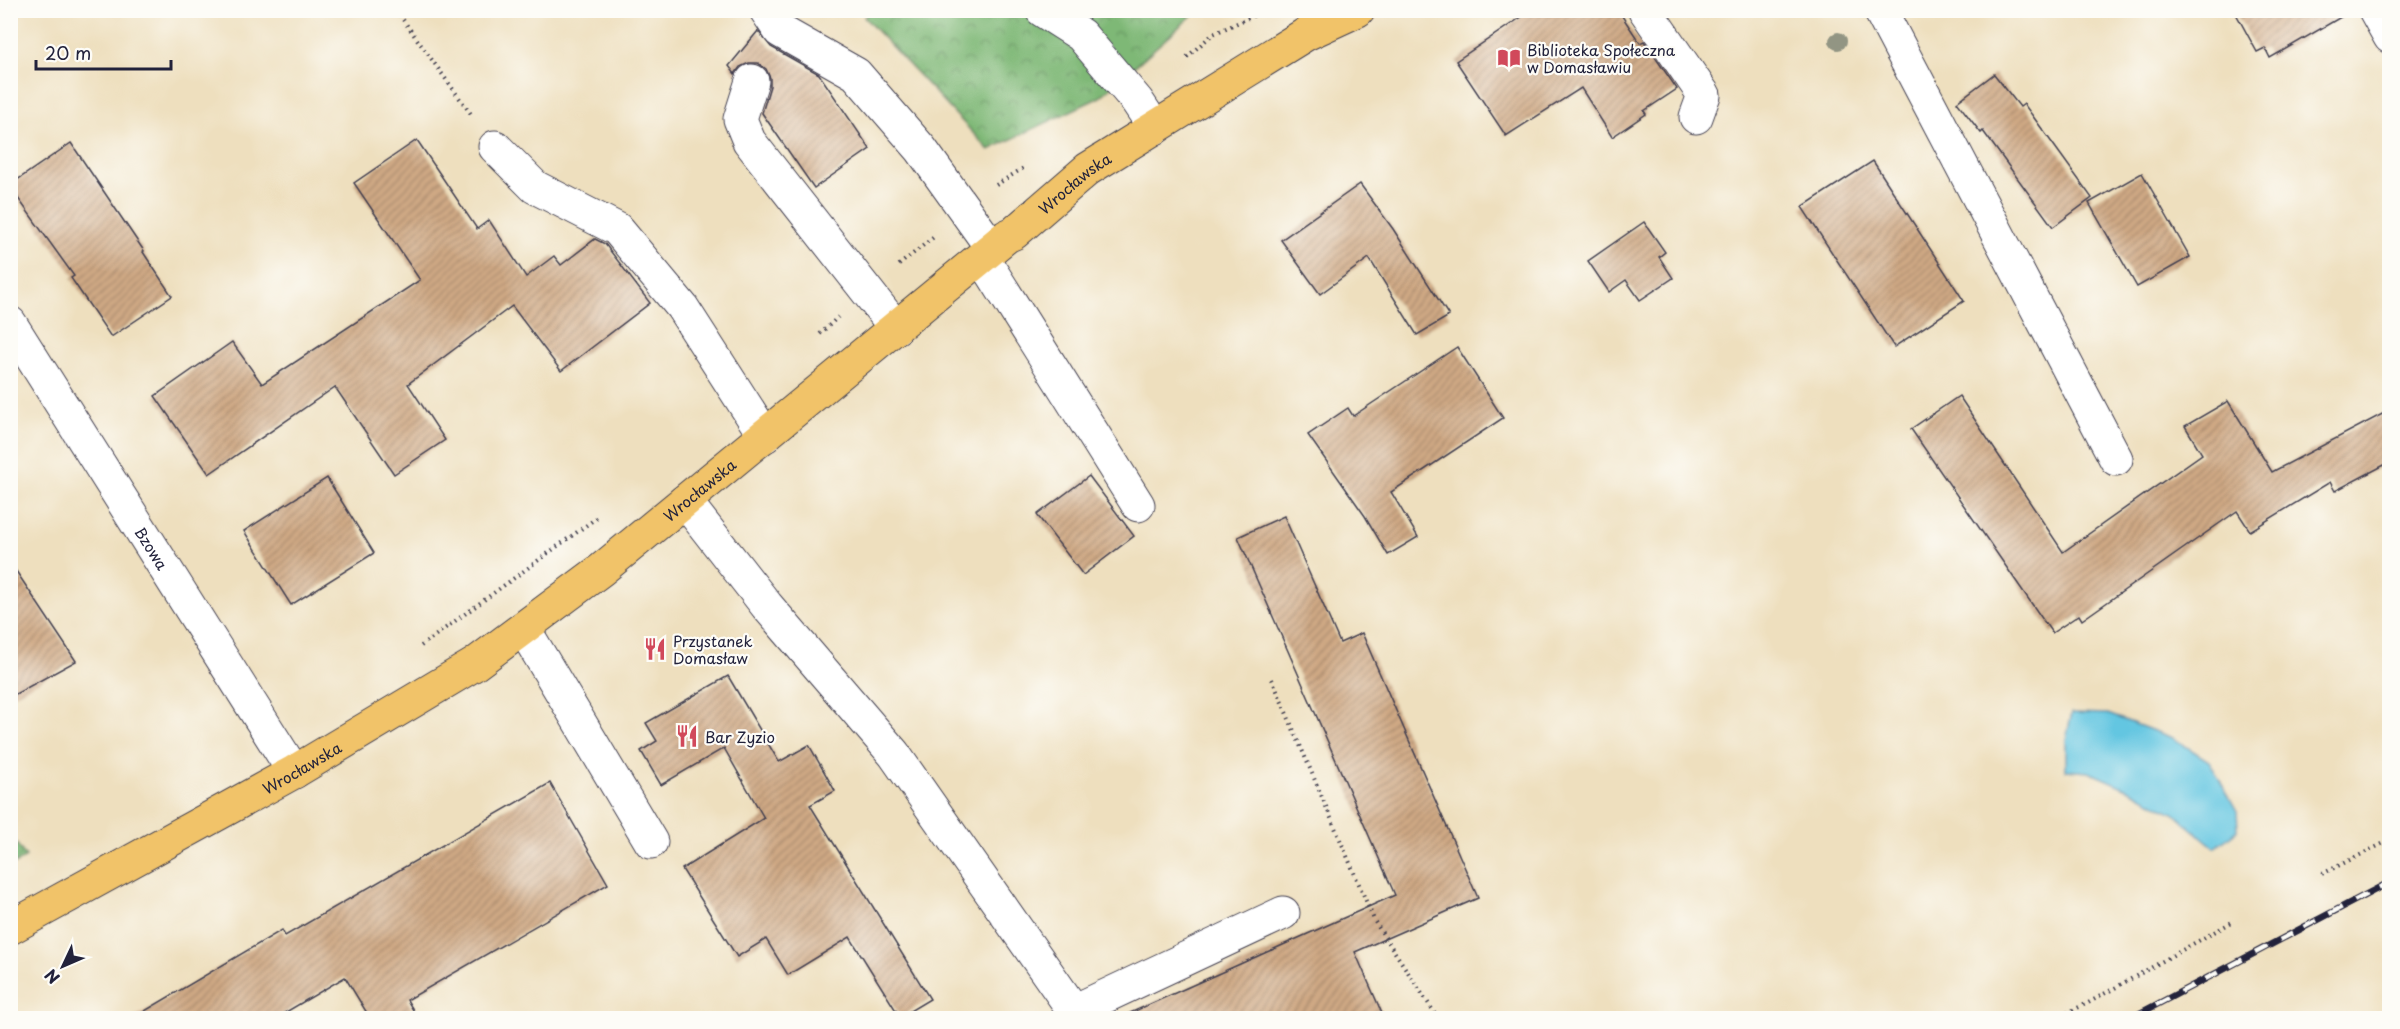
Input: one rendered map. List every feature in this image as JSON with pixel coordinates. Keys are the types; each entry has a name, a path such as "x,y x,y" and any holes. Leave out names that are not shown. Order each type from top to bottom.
{"main road":[{"name":"Wrocławska","path":"10,928 294,772 475,664 524,629 686,501 987,252 1014,233 1088,169 1306,34 1358,10"}],"street":[{"path":"766,10 780,31 856,74 921,149 987,252 1138,505"},
{"path":"1042,10 1081,35 1137,101 1155,128"},
{"path":"1645,10 1704,95 1696,117"},
{"path":"1880,10 2116,459"},
{"path":"2375,10 2390,37"},
{"path":"752,81 740,119 749,141 896,328"},
{"path":"495,147 535,187 616,230 682,307 765,436"},
{"name":"Bzowa","path":"10,323 294,772"},
{"path":"686,501 767,606 894,754 1074,1011 1283,913"},
{"path":"524,629 651,842"}],"path":[{"path":"396,10 495,147"},
{"path":"1272,679 1375,922 1438,1018"},
{"path":"2322,874 2390,840"},
{"path":"2056,1018 2088,1004 2232,922"}],"green space":[{"path":"874,10 1197,11 1100,97 989,150 864,17"},
{"path":"10,835 26,857 11,866 10,866"}],"water":[{"path":"2072,713 2108,714 2173,738 2209,761 2237,811 2238,830 2215,848 2175,814 2132,791 2089,772 2066,770 2066,739"}],"building":[{"path":"1532,10 1618,10 1640,43 1644,41 1677,89 1644,111 1646,114 1612,137 1581,88 1506,136 1456,61"},
{"path":"2234,10 2353,10 2270,58 2265,48 2257,52"},
{"path":"758,31 771,47 819,74 870,149 814,188 762,113 770,86 770,78 766,69 758,63 749,63 740,67 735,74 729,66"},
{"path":"1994,74 2020,107 2024,104 2092,198 2053,227 1983,131 1981,133 1957,102"},
{"path":"417,140 477,229 489,220 526,277 554,256 561,265 595,239 605,244 650,303 561,371 512,306 408,384 445,440 394,474 335,387 209,474 155,396 232,342 262,384 420,280 354,183"},
{"path":"71,143 172,296 111,337 71,278 74,276 10,187"},
{"path":"1873,161 1964,301 1894,347 1802,207"},
{"path":"2142,173 2190,257 2137,287 2089,203"},
{"path":"1360,184 1393,229 1449,316 1417,335 1369,258 1320,294 1281,240"},
{"path":"1644,222 1665,252 1659,257 1673,278 1640,300 1626,280 1609,292 1588,261"},
{"path":"1457,347 1503,418 1391,492 1418,537 1388,555 1365,516 1308,435 1348,408 1353,416"},
{"path":"1959,396 2063,552 2202,454 2185,426 2228,401 2272,472 2390,410 2390,462 2335,491 2330,482 2250,531 2237,511 2082,620 2079,615 2052,633 1911,429"},
{"path":"1089,476 1134,536 1083,575 1037,515"},
{"path":"327,478 374,553 291,605 244,531"},
{"path":"1284,516 1340,643 1362,633 1478,898 1355,952 1384,1018 1119,1018 1395,895 1238,537"},
{"path":"10,562 76,661 10,697"},
{"path":"728,676 779,762 809,745 835,791 810,805 930,999 900,1017 850,937 788,975 766,939 737,957 682,869 764,818 724,748 661,785 641,751 657,741 646,723"},
{"path":"550,783 608,884 407,1000 418,1018 370,1018 345,977 276,1018 133,1018 282,930 285,936"}],"railway":[{"path":"2131,1018 2390,882"}],"place":[{"name":"Biblioteka Społeczna w Domasławiu","path":"1509,58"},
{"name":"Przystanek Domasław","path":"655,649"},
{"name":"Bar Zyzio","path":"687,736"}]}
